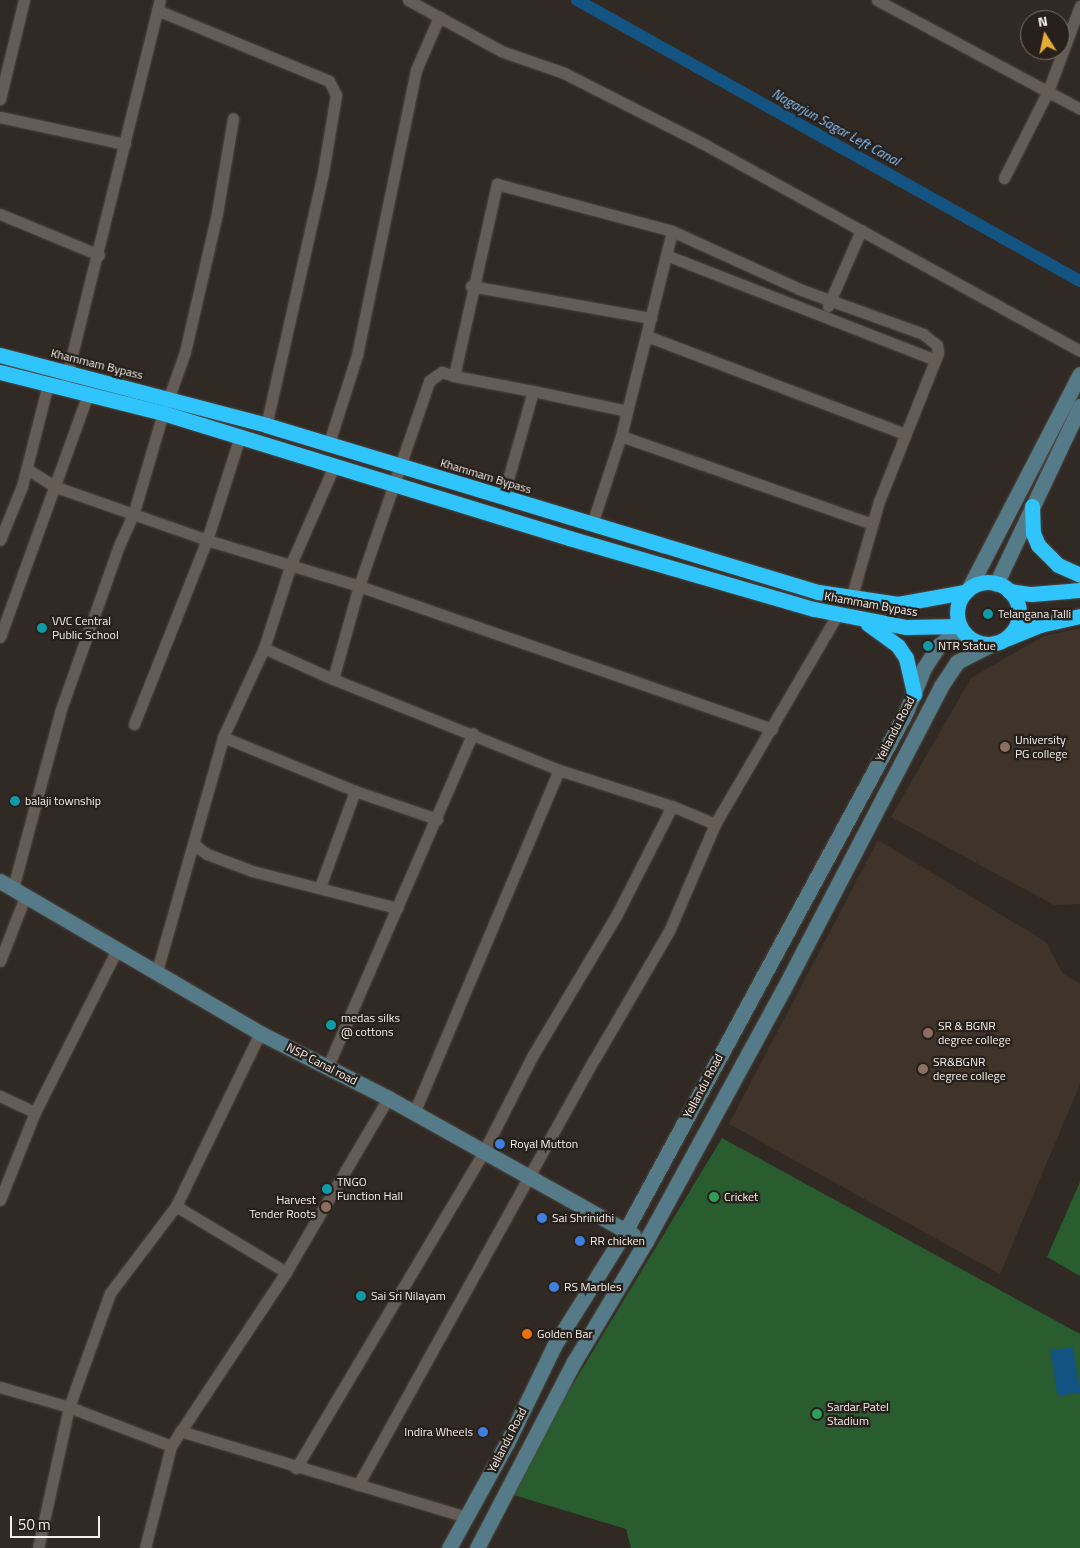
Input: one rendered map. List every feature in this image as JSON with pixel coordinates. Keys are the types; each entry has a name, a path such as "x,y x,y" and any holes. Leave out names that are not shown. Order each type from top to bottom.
{"highway":[{"name":"Khammam Bypass","path":"0,356 169,397 266,425 328,446 851,599 910,604 967,591"},
{"name":"Khammam Bypass","path":"0,372 163,413 569,538 843,616 906,627 960,627"},
{"path":"1032,506 1033,533 1038,545 1058,565 1080,575"},
{"path":"1080,590 1031,594 982,583 967,591 957,608 960,627 975,641 998,642 1040,625 1080,616"},
{"path":"998,642 1016,626 1019,617 1015,599 1003,587"},
{"path":"843,616 885,634 898,646 906,658 914,694"}],"main road":[{"path":"967,591 1080,374"},
{"path":"1003,587 1032,506 1080,406"},
{"name":"Yellandu Road","path":"449,1548 554,1346 625,1232 936,650 960,627"},
{"name":"Yellandu Road","path":"477,1548 574,1362 646,1241 783,990 941,686 957,662 998,642"},
{"name":"NSP Canal road","path":"13,889 118,948 260,1033 388,1098 625,1232 646,1241"}],"street":[{"path":"0,99 24,0"},
{"path":"408,0 501,51 564,73 702,143 1080,351"},
{"path":"876,0 1080,109"},
{"path":"0,540 27,469 55,386 68,373 99,255 158,5 329,81 336,95 324,173 266,425"},
{"path":"1004,178 1048,91 1080,6"},
{"path":"328,446 357,356 416,70 439,17"},
{"path":"0,118 126,144"},
{"path":"169,397 185,352 218,213 233,118"},
{"path":"454,376 471,286 497,184 672,232 830,300 933,339 938,353 905,434 872,524 851,599"},
{"path":"0,214 99,255"},
{"path":"823,316 861,230"},
{"path":"592,524 621,436 672,232"},
{"path":"666,255 935,360"},
{"path":"471,286 651,318"},
{"path":"647,336 905,434"},
{"path":"332,679 359,586 429,380 442,372 627,411"},
{"path":"503,497 532,391"},
{"path":"0,637 56,487 88,394"},
{"path":"0,962 13,889 60,712 118,548 134,512 163,413"},
{"path":"134,724 207,540 240,436"},
{"path":"621,436 872,524"},
{"path":"156,971 195,845 223,737 264,648 291,564 334,466"},
{"path":"27,469 56,487 134,512 207,540 359,586 772,729"},
{"path":"358,1485 528,1176 669,930 715,824 843,616"},
{"path":"264,648 332,679 473,734 558,770 672,806 715,824"},
{"path":"328,1066 473,734"},
{"path":"223,737 355,791 437,818"},
{"path":"414,1114 558,770"},
{"path":"320,887 355,791"},
{"path":"296,1468 484,1151 533,1055 616,916 672,806"},
{"path":"195,845 207,854 252,871 397,908"},
{"path":"0,1200 35,1112 118,948"},
{"path":"38,1548 69,1407 110,1293 176,1206 260,1033"},
{"path":"0,1096 35,1112"},
{"path":"145,1548 171,1446 286,1272 388,1098"},
{"path":"176,1206 286,1272"},
{"path":"0,1387 69,1407 171,1446"},
{"path":"180,1430 296,1468 466,1517"}],"shaded area":[{"name":"University PG college","path":"1080,628 1080,904 1054,905 891,817 971,678 1044,636"},
{"name":"SR & BGNR degree college","path":"878,840 1046,942 1063,974 1080,983 1080,1084 1000,1274 729,1124"}],"green space":[{"name":"Sardar Patel Stadium","path":"722,1138 1080,1334 1080,1548 631,1548 626,1529 507,1493"},
{"path":"1080,1182 1080,1276 1047,1257"}],"water":[{"path":"1073,1347 1080,1392 1057,1396 1050,1351"}],"waterway":[{"name":"Nagarjun Sagar Left Canal","path":"577,0 1080,281"}],"place":[{"name":"Telangana Talli","path":"988,614"},
{"name":"VVC Central Public School","path":"42,628"},
{"name":"NTR Statue","path":"928,646"},
{"name":"University PG college","path":"1005,747"},
{"name":"balaji township","path":"15,801"},
{"name":"medas silks @ cottons","path":"331,1025"},
{"name":"SR & BGNR degree college","path":"928,1033"},
{"name":"SR&BGNR degree college","path":"923,1069"},
{"name":"Royal Mutton","path":"500,1144"},
{"name":"TNGO Function Hall","path":"327,1189"},
{"name":"Cricket","path":"714,1197"},
{"name":"Harvest Tender Roots","path":"326,1207"},
{"name":"Sai Shrinidhi","path":"542,1218"},
{"name":"RR chicken","path":"580,1241"},
{"name":"RS Marbles","path":"554,1287"},
{"name":"Sai Sri Nilayam","path":"361,1296"},
{"name":"Golden Bar","path":"527,1334"},
{"name":"Sardar Patel Stadium","path":"817,1414"},
{"name":"Indira Wheels","path":"483,1432"}]}
